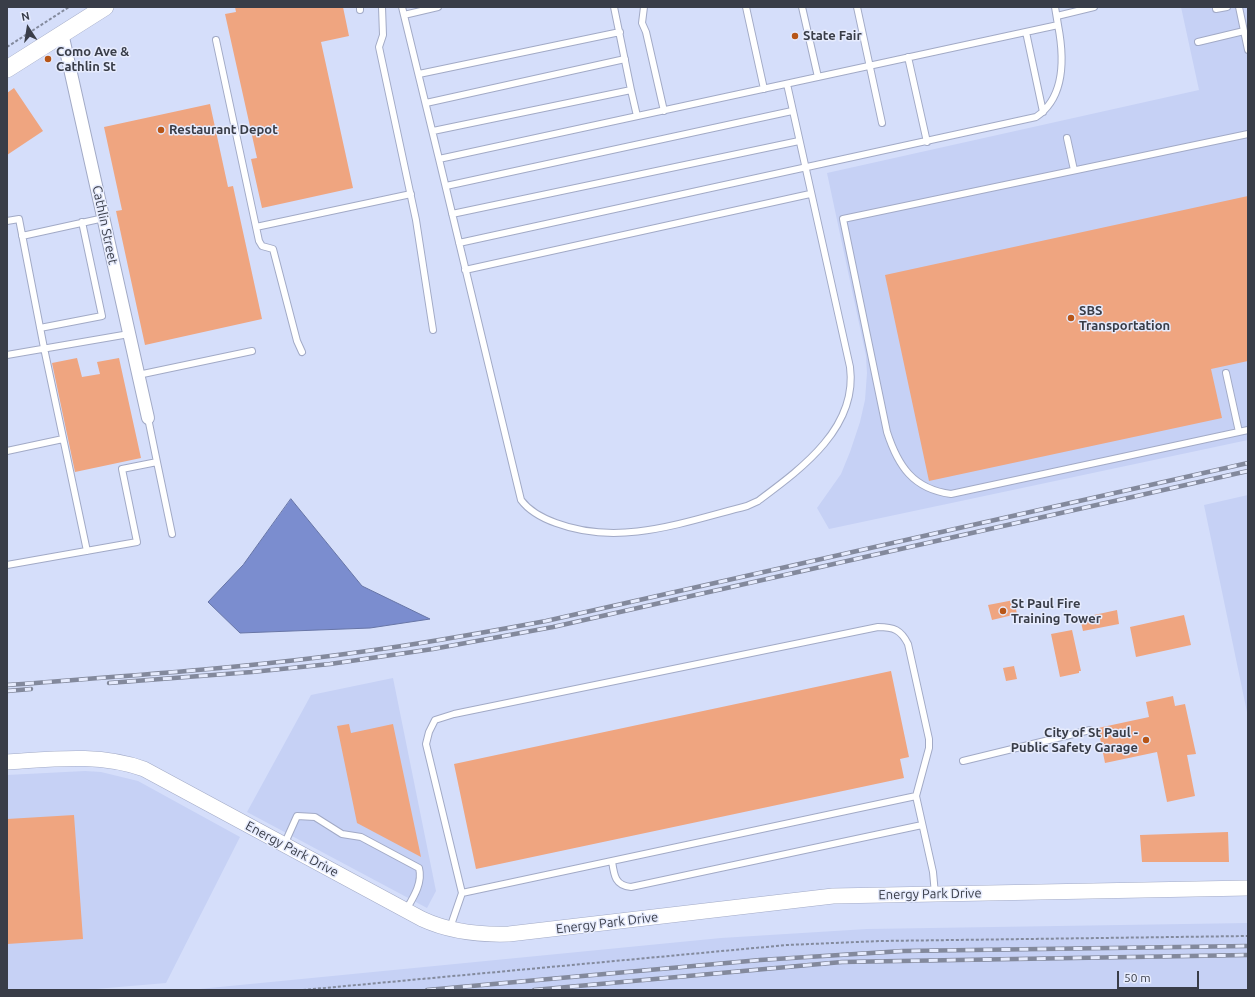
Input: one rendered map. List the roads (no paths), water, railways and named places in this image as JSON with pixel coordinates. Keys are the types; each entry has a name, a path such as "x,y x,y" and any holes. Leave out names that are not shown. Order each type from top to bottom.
{"main road":[{"path":"7,69 105,7"}],"street":[{"name":"Cathlin Street","path":"62,33 148,418"},
{"name":"Energy Park Drive","path":"7,762 82,758 126,763 159,776 432,924 449,929 478,934 508,934 833,896 1248,888"}],"lane":[{"path":"382,7 383,35 379,46 410,194 433,330"},
{"path":"402,7 440,159 521,500 534,513 546,519 580,530 616,534 644,532 747,506 758,501 822,446 834,433 842,419 851,392 850,367 810,194 806,168 787,84"},
{"path":"404,15 438,7"},
{"path":"614,7 637,116"},
{"path":"644,7 642,23 646,32 664,111"},
{"path":"746,7 764,89"},
{"path":"802,7 818,77"},
{"path":"857,7 882,123"},
{"path":"459,243 1030,119 1043,112 1054,95 1060,78 1062,44 1055,7"},
{"path":"1057,16 1094,7"},
{"path":"1216,9 1227,7"},
{"path":"1239,7 1248,50"},
{"path":"440,159 1058,25"},
{"path":"419,74 620,32"},
{"path":"1026,32 1043,112"},
{"path":"1198,42 1244,32"},
{"path":"216,40 256,227 262,246 273,248 297,341 302,352"},
{"path":"908,58 927,142"},
{"path":"426,103 625,59"},
{"path":"433,131 631,90"},
{"path":"446,186 792,111"},
{"path":"1248,134 843,219 887,432 900,463 913,480 938,492 950,494 1248,430"},
{"path":"1067,138 1074,170"},
{"path":"452,214 800,141"},
{"path":"256,227 410,194"},
{"path":"466,270 810,194"},
{"path":"22,236 104,218"},
{"path":"7,221 19,219 44,348 87,551"},
{"path":"40,328 102,316 82,222"},
{"path":"7,355 129,334"},
{"path":"138,375 252,351"},
{"path":"1226,373 1239,432"},
{"path":"148,418 172,534"},
{"path":"7,451 63,439"},
{"path":"7,565 137,542 122,469 157,462"},
{"path":"449,929 462,893 426,744 429,732 435,720 454,714 878,627 891,627 904,635 908,644 929,739 929,748 916,796 933,872 935,894"},
{"path":"963,761 1090,730"},
{"path":"462,893 916,796"},
{"path":"284,845 297,816 315,817 342,834 361,837 419,868 419,880 415,894 406,910"},
{"path":"612,861 615,879 618,883 624,886 631,887 922,825"}],"water":[{"path":"291,499 362,586 430,619 370,628 240,633 208,602 243,565"}],"railway":[{"path":"7,685 187,671 277,662 389,648 479,633 546,621 1248,463"},
{"path":"109,683 252,672 330,664 433,649 553,627 1248,471"},
{"path":"7,691 31,689"},
{"path":"427,990 760,960 903,951 1248,946"},
{"path":"534,990 842,962 1248,955"}],"place":[{"name":"State Fair","path":"795,36"},
{"name":"Como Ave & Cathlin St","path":"48,59"},
{"name":"Restaurant Depot","path":"161,130"},
{"name":"SBS Transportation","path":"1071,318"},
{"name":"St Paul Fire Training Tower","path":"1003,611"},
{"name":"City of St Paul - Public Safety Garage","path":"1146,740"}]}
